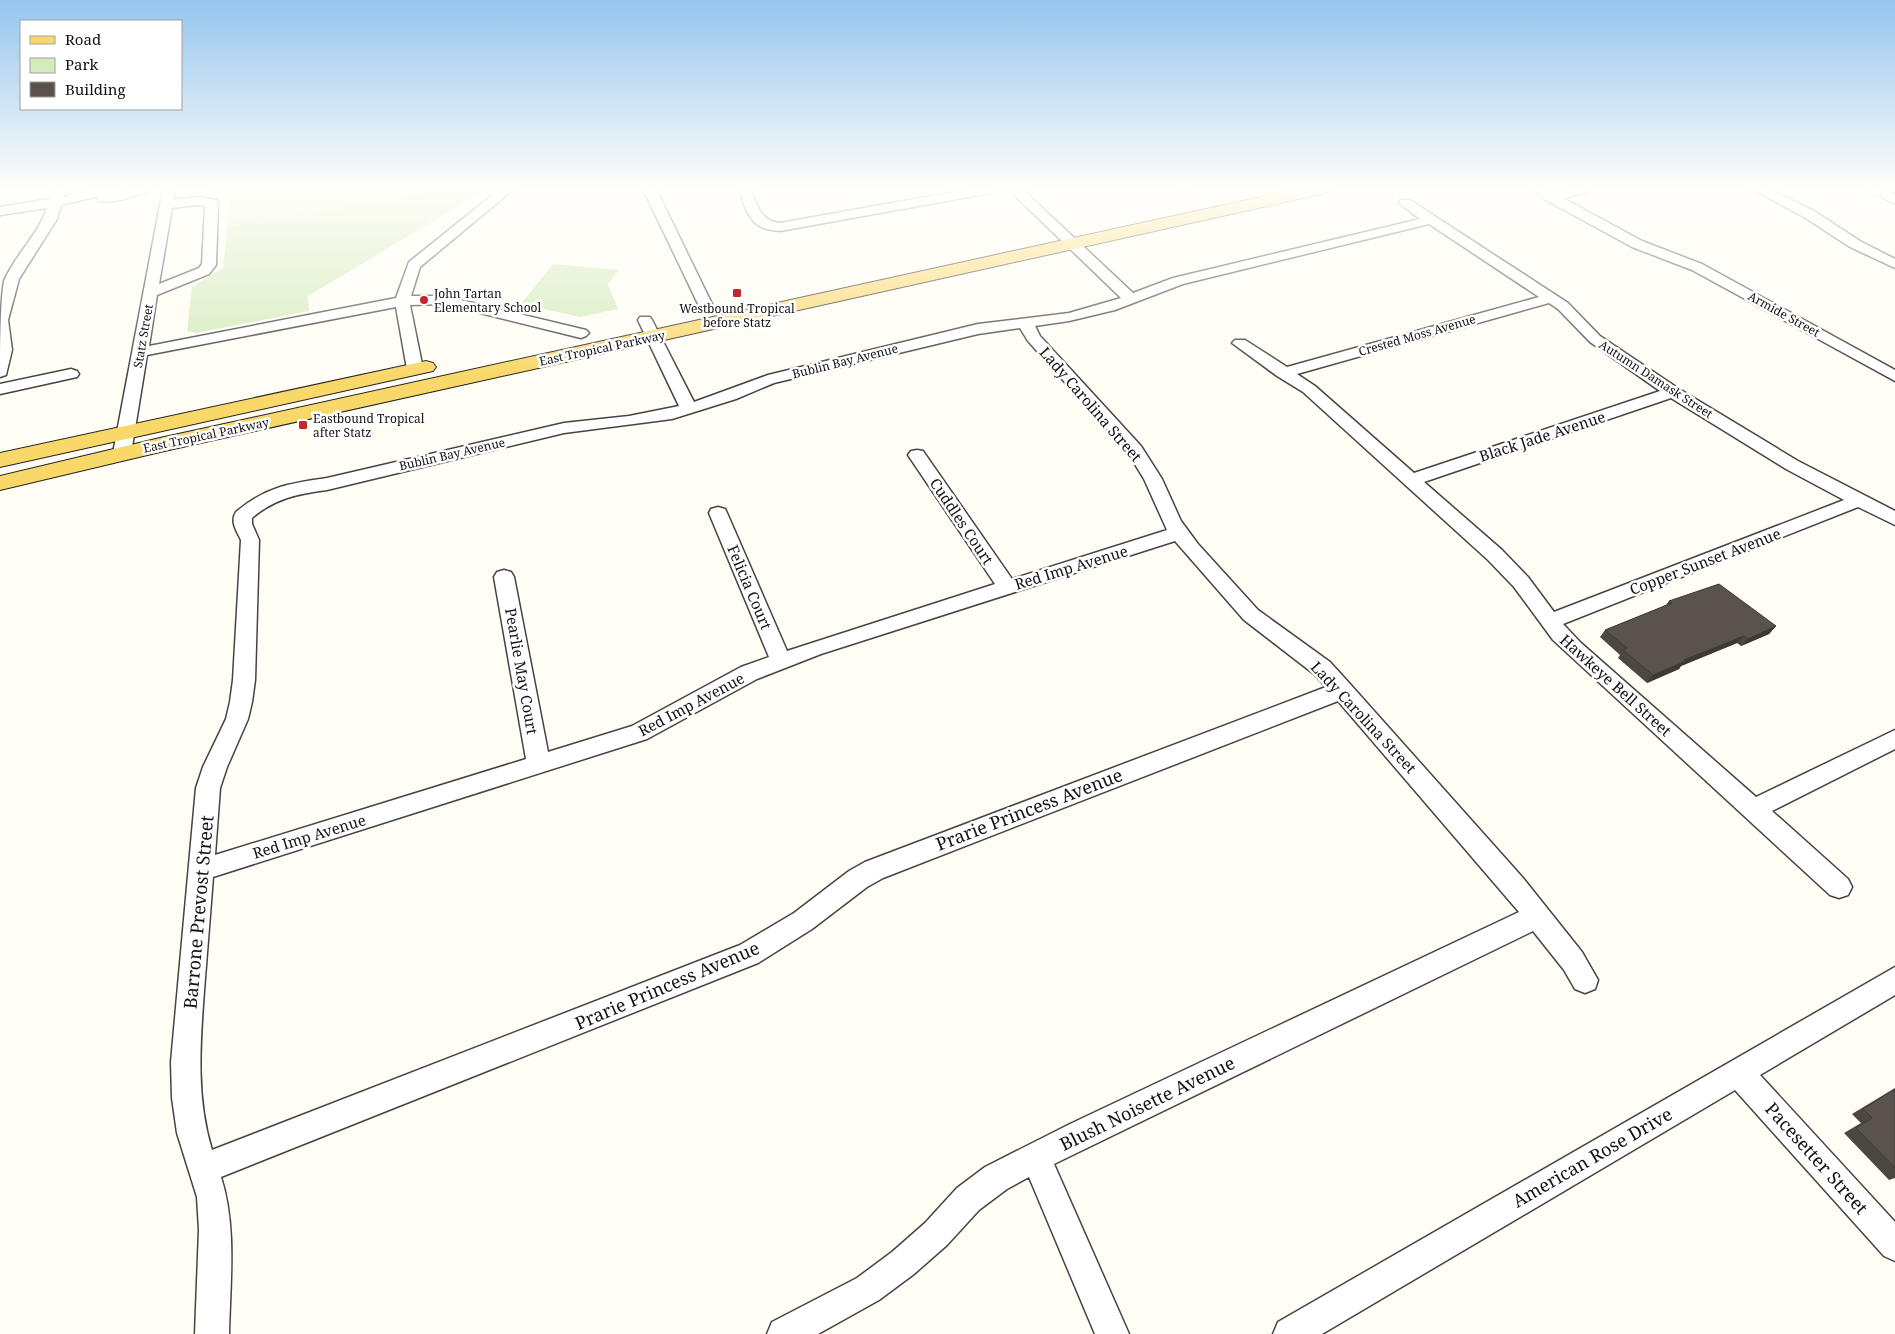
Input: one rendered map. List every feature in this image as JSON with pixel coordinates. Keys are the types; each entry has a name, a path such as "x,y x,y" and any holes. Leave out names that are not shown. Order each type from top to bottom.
{"main road":[{"name":"East Tropical Parkway","path":"831,279 986,251"},
{"name":"East Tropical Parkway","path":"0,460 124,442 658,321 997,251"},
{"name":"East Tropical Parkway","path":"0,483 124,442 415,369 581,333 658,321 706,306 765,294"}],"street":[{"path":"0,372 4,335 1,320 4,290 29,251"},
{"name":"Statz Street","path":"124,442 158,251"},
{"path":"151,292 204,271 209,265 210,251"},
{"path":"415,369 402,302 414,265 431,251"},
{"path":"679,251 706,306"},
{"path":"1081,251 1132,299"},
{"name":"Bublin Bay Avenue","path":"259,502 288,489 327,484 564,428 652,418 730,396 768,380 978,328 1069,318 1110,307 1178,281 1301,251"},
{"name":"Autumn Damask Street","path":"1479,251 1551,298 1570,312 1595,339 1673,392 1776,456 1895,519"},
{"name":"Armide Street","path":"1656,251 1704,270 1895,376"},
{"path":"1870,251 1895,264"},
{"name":"Crested Moss Avenue","path":"1283,373 1551,298"},
{"path":"140,352 402,302 431,299 444,300 581,333"},
{"path":"658,321 688,409"},
{"name":"Lady Carolina Street","path":"1026,324 1033,338 1134,450 1153,479 1172,523 1191,549 1251,616 1292,648 1313,660 1342,690 1449,811 1537,916 1585,980"},
{"name":"Hawkeye Bell Street","path":"1240,343 1309,389 1495,556 1521,582 1560,634 1579,653 1839,887"},
{"path":"0,388 71,374"},
{"name":"Black Jade Avenue","path":"1410,480 1673,392"},
{"name":"Cuddles Court","path":"917,455 1007,587"},
{"name":"Copper Sunset Avenue","path":"1550,621 1860,500"},
{"name":"Barrone Prevost Street","path":"212,1334 215,1230 212,1197 192,1133 185,1062 208,788 215,767 237,719 244,680 250,540 243,524 243,516 259,502"},
{"name":"Felicia Court","path":"718,513 782,661"},
{"name":"Red Imp Avenue","path":"201,870 639,734 749,673 1007,587 1179,533"},
{"name":"Pearlie May Court","path":"504,577 539,765"},
{"name":"Prarie Princess Avenue","path":"203,1169 749,954 803,921 858,879 874,870 1342,690"},
{"path":"1754,809 1895,739"},
{"name":"Blush Noisette Avenue","path":"784,1334 868,1289 916,1252 936,1234 968,1199 996,1178 1080,1134 1537,916"},
{"name":"American Rose Drive","path":"1290,1334 1895,980"},
{"name":"Pacesetter Street","path":"1738,1072 1895,1245"},
{"path":"1036,1158 1112,1334"}],"green space":[{"path":"225,251 383,251 308,296 309,311 196,333 187,331 192,287 223,268"},
{"path":"553,264 619,270 608,284 618,309 580,317 521,304"}],"building":[{"path":"1719,584 1776,626 1748,639 1744,636 1684,660 1686,661 1653,675 1623,650 1627,648 1605,630 1672,603 1669,601"},
{"path":"1895,1089 1895,1168 1856,1128 1872,1118 1863,1109"}],"place":[{"name":"Westbound Tropical before Statz","path":"737,293"},
{"name":"John Tartan Elementary School","path":"424,300"},
{"name":"Eastbound Tropical after Statz","path":"303,425"}]}
